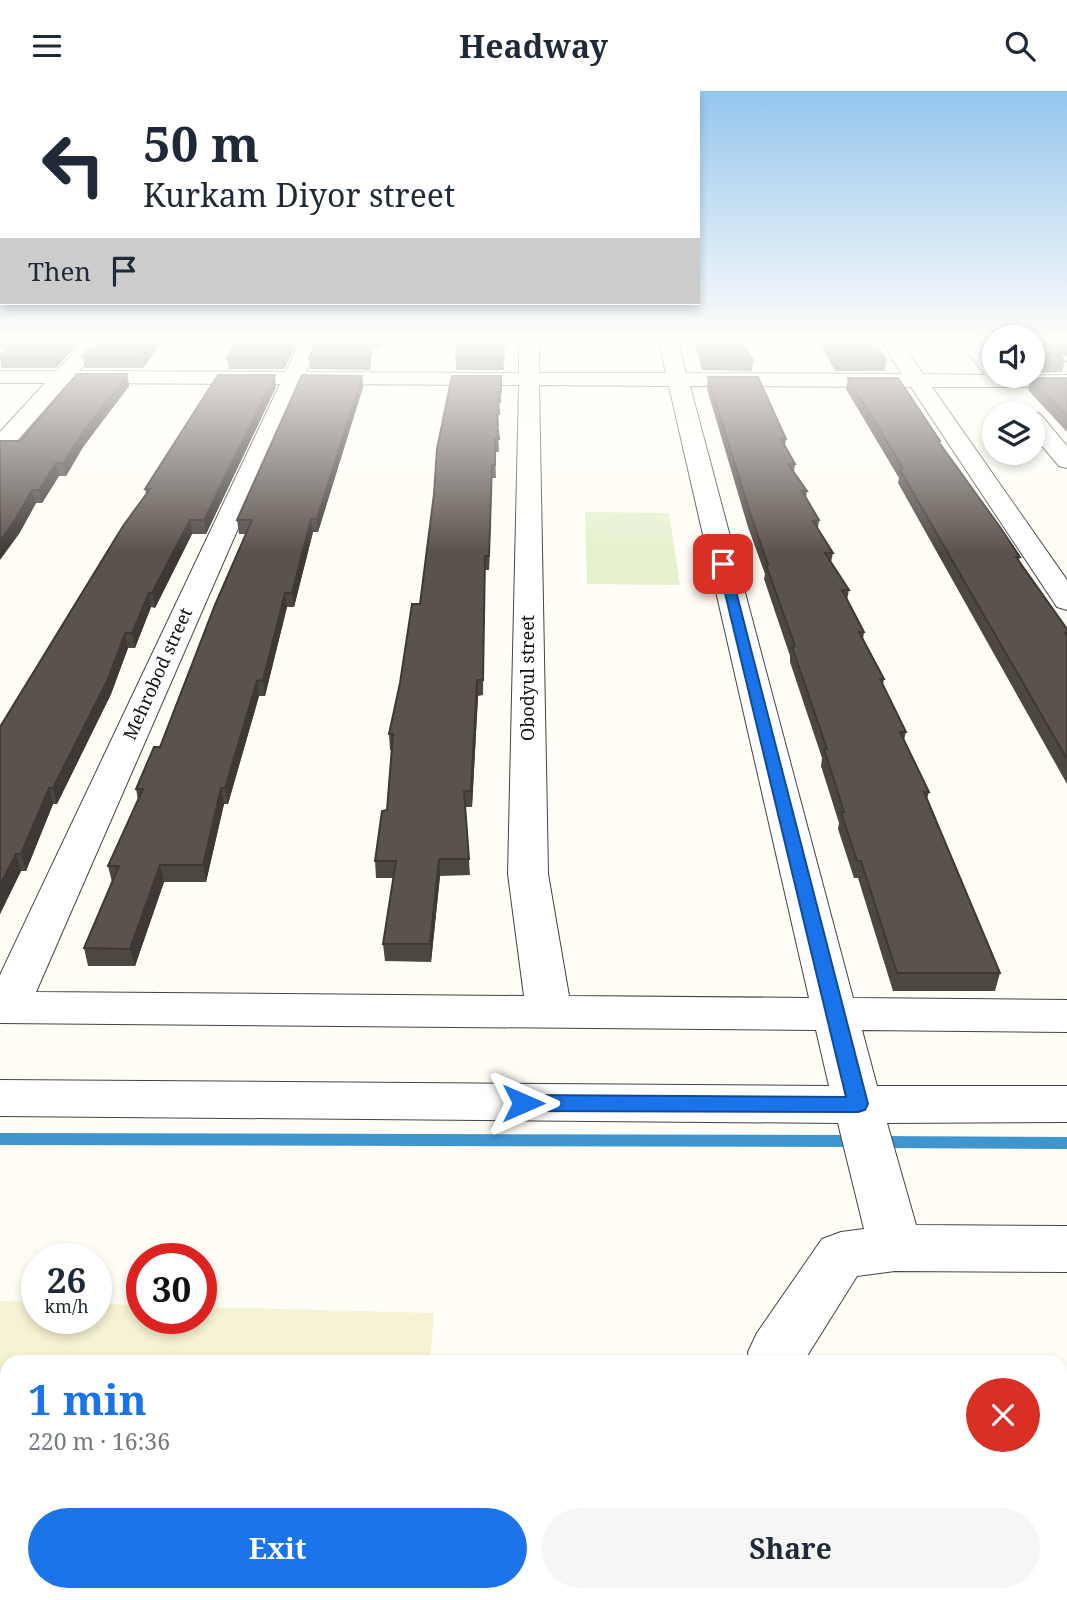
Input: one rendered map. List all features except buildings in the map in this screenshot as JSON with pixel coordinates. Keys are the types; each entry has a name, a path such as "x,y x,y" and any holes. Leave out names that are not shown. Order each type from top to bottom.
{"street":[{"path":"0,446 32,411"},
{"name":"Mehrobod street","path":"3,1007 277,411"},
{"name":"Obodyul street","path":"528,411 528,874 549,1012"},
{"path":"686,411 895,1248"},
{"path":"938,411 1067,601"},
{"path":"1045,434 1067,461"},
{"path":"3,1007 1067,1016"},
{"path":"0,1098 1067,1104"},
{"path":"777,1355 841,1255 895,1248 1067,1249"}],"shaded area":[{"path":"0,1301 21,1302 21,1334 112,1334 112,1304 126,1305 126,1334 217,1334 217,1307 434,1313 430,1355 0,1355"}],"green space":[{"path":"585,512 669,513 680,585 587,584"}],"waterway":[{"path":"0,1139 857,1141"},
{"path":"878,1142 1067,1143"}],"route":[{"path":"523,1103 858,1104 723,564"}]}
